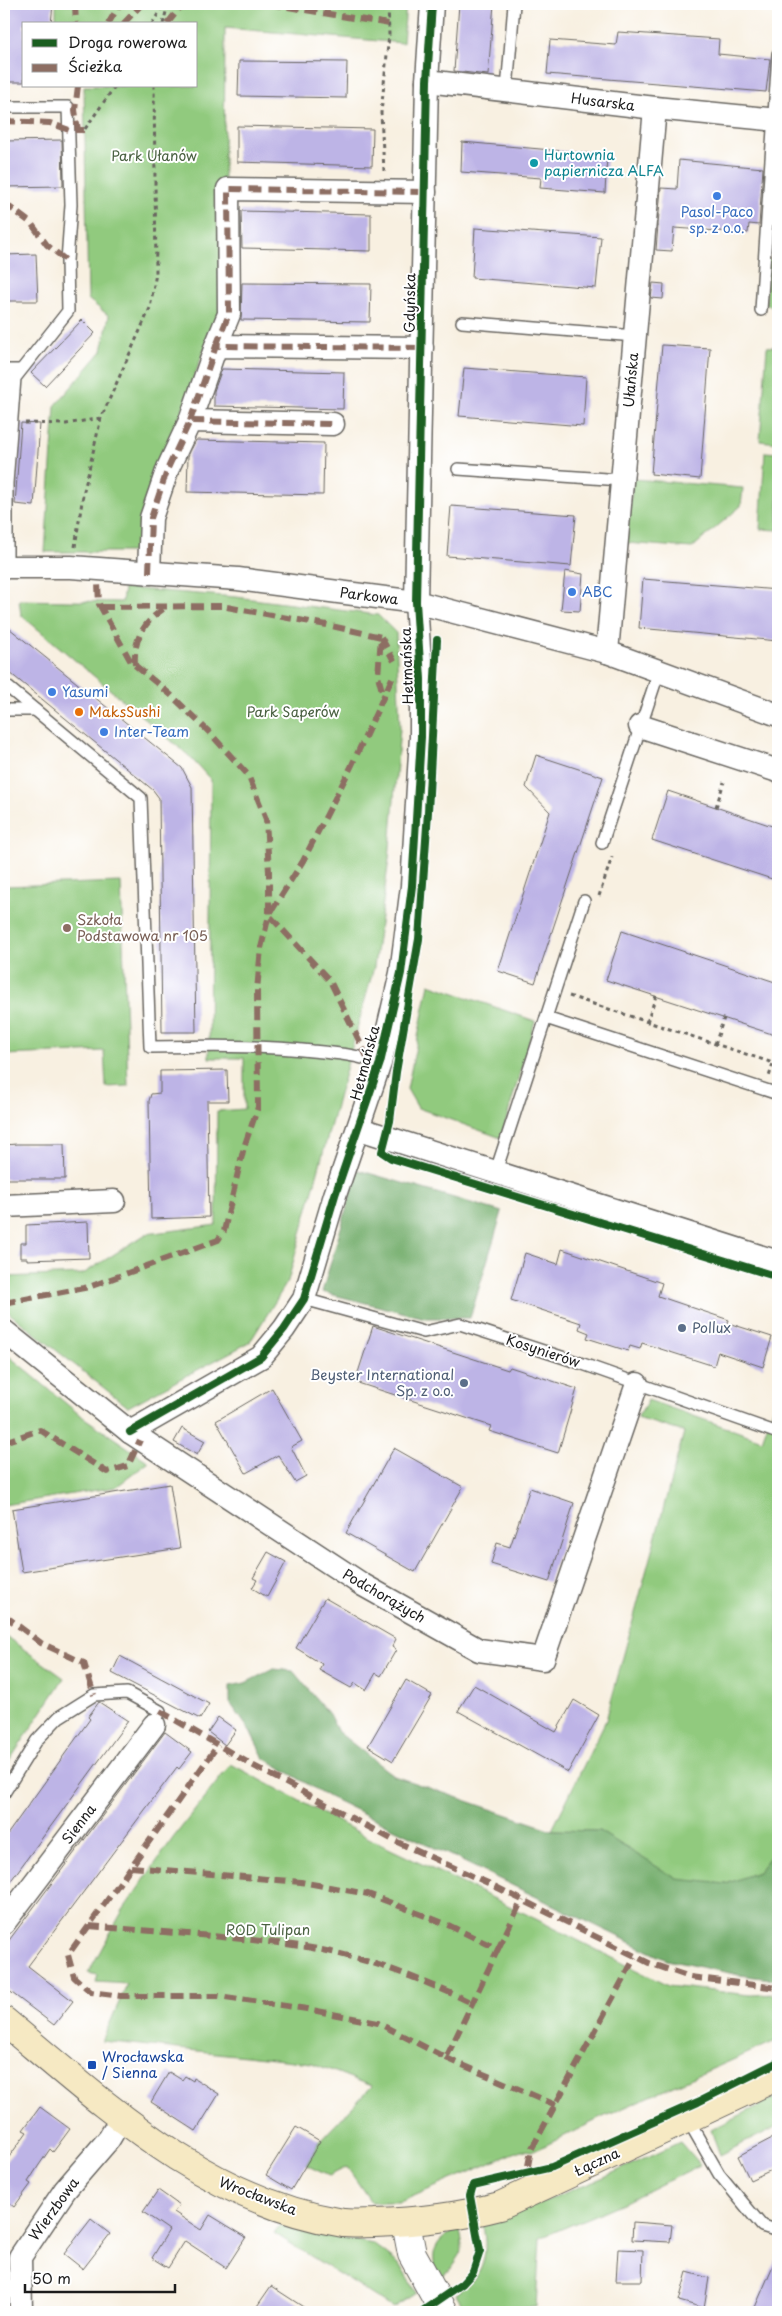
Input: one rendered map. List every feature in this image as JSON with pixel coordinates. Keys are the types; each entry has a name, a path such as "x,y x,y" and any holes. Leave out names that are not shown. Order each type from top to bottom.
{"main road":[{"name":"Wrocławska","path":"4,2021 122,2117 182,2161 232,2189 292,2211 345,2223 406,2222"},
{"name":"Łączna","path":"406,2222 461,2216 500,2206 688,2120 778,2076"}],"street":[{"name":"Gdyńska","path":"416,602 427,81 432,4"},
{"name":"Husarska","path":"427,81 655,108 775,119"},
{"name":"Ułańska","path":"606,652 655,108"},
{"path":"149,573 151,518 168,468 190,421 229,314 228,189 425,192"},
{"path":"216,346 422,348"},
{"path":"190,421 333,424"},
{"name":"Parkowa","path":"5,567 71,567 238,579 416,602 606,652 778,715"},
{"name":"Hetmańska","path":"130,1432 261,1357 284,1329 304,1299 335,1195 360,1129 380,1063 401,973 412,886 421,737 421,679 416,602"},
{"path":"640,726 778,771"},
{"path":"360,1129 778,1262"},
{"path":"4,1206 114,1201"},
{"name":"Podchorążych","path":"4,1331 130,1432 363,1585 479,1650 543,1659 637,1384"},
{"name":"Sienna","path":"4,1923 154,1725"},
{"name":"Wierzbowa","path":"21,2312 20,2257 65,2190 109,2139 122,2117"},
{"path":"406,2222 412,2254 444,2312"}],"lane":[{"path":"507,90 514,4"},
{"path":"762,310 778,54"},
{"path":"4,107 68,107 71,205 67,261 68,311 15,378 5,483 5,567"},
{"path":"462,322 635,336"},
{"path":"4,370 20,370"},
{"path":"458,469 622,480"},
{"path":"602,843 659,671"},
{"path":"4,684 141,798 150,1047 231,1045 284,1048 335,1053 380,1063"},
{"path":"4,710 35,710"},
{"path":"496,1171 584,901"},
{"path":"546,1018 778,1094"},
{"name":"Kosynierów","path":"304,1299 424,1332 460,1324 778,1433"},
{"path":"4,1793 37,1740 59,1717 94,1695 127,1694 160,1711 154,1725"},
{"path":"688,2120 719,2174 762,2226 778,2231"}],"path":[{"path":"153,22 166,4"},
{"path":"163,22 166,4"},
{"path":"386,192 381,113 389,35 388,4"},
{"path":"84,130 113,88"},
{"path":"71,567 83,496 101,418 150,308 155,282 154,88"},
{"path":"12,422 66,424 101,418"},
{"path":"716,807 724,782"},
{"path":"597,903 612,857"},
{"path":"567,995 773,1063 765,1089"},
{"path":"647,1022 656,996"},
{"path":"715,1044 724,1018"}],"green space":[{"name":"Park Ułanów","path":"56,4 406,4 403,43 225,28 223,304 210,334 142,519 141,552 45,552 55,406 102,351 109,316 88,299 84,88 198,88 198,22 56,22"},
{"path":"767,260 778,261 778,307 766,305"},
{"path":"778,346 778,443 760,441 767,347"},
{"path":"765,452 778,453 778,530 760,529"},
{"path":"633,479 743,488 741,506 692,548 626,543"},
{"name":"Park Saperów","path":"124,588 236,597 378,615 396,633 400,728 389,859 374,967 288,1281 250,1342 128,1407 4,1309 4,1277 83,1274 146,1234 216,1225 217,1111 244,1109 244,1058 209,1058 211,780 188,755 21,615 19,600 122,602"},
{"path":"121,882 128,1086 106,1087 104,1051 4,1055 4,886"},
{"path":"429,984 535,1021 501,1138 418,1108 407,1089"},
{"path":"358,1170 502,1212 470,1318 425,1318 322,1292"},
{"path":"4,1352 80,1415 149,1462 116,1487 4,1505"},
{"path":"778,1395 778,1847 758,1872 726,1884 677,1880 599,1831 552,1830 606,1720 684,1432 637,1418 648,1400 762,1440"},
{"path":"4,1635 64,1678 4,1769"},
{"path":"273,1669 293,1671 329,1714 338,1732 394,1776 552,1830 599,1831 677,1879 726,1884 758,1872 778,1847 778,1980 739,1975 667,1960 329,1797 264,1758 250,1731 230,1703 230,1686 245,1683"},
{"name":"ROD Tulipan","path":"231,1764 380,1844 524,1913 668,1986 750,1995 778,1994 778,2040 603,2117 534,2151 521,2150 400,2202 371,2202 347,2167 329,2176 306,2165 320,2141 372,2086 312,2063 102,2041 127,1984 96,1982 98,1975 88,1973 123,1910 173,1838"},
{"path":"778,2096 778,2126 720,2155 711,2130"},
{"path":"680,2142 700,2165 623,2203 540,2238 536,2307 474,2312 468,2310 463,2304 456,2294 472,2280 482,2265 485,2247 483,2226 604,2177"},
{"path":"280,2225 373,2244 399,2264 416,2293 393,2308 274,2233"},
{"path":"459,2230 462,2245 459,2258 451,2269 439,2278 434,2262 436,2248 444,2238"}],"building":[{"path":"4,4 53,4 51,22 22,22 22,82 4,82"},
{"path":"459,4 494,4 488,75 454,71"},
{"path":"618,32 719,39 718,54 770,59 766,92 547,74 550,40 616,45"},
{"path":"239,61 347,62 346,98 238,96"},
{"path":"237,126 373,129 372,166 237,162"},
{"path":"62,140 63,186 4,187 4,141"},
{"name":"Hurtownia papiernicza ALFA","path":"462,142 607,155 605,193 540,188 541,178 461,172"},
{"path":"679,160 763,168 759,225 749,224 748,233 674,228 672,251 656,250 661,188 677,189"},
{"path":"778,169 778,226 774,226"},
{"path":"241,211 371,214 371,251 242,248"},
{"path":"475,228 601,237 596,288 472,278"},
{"path":"36,254 38,301 4,301 4,255"},
{"path":"242,283 371,284 370,322 241,320"},
{"path":"653,283 664,284 663,299 651,298"},
{"path":"82,320 95,333 45,386 31,373"},
{"path":"662,345 710,348 700,479 651,474"},
{"path":"464,368 586,377 583,426 459,416"},
{"path":"222,369 344,372 343,409 214,406 214,391"},
{"path":"21,423 40,424 34,506 15,504"},
{"path":"196,440 324,443 323,495 187,492 188,456"},
{"path":"451,506 576,515 571,566 447,556"},
{"name":"ABC","path":"565,571 583,574 580,611 561,610"},
{"path":"643,579 778,590 778,641 639,628"},
{"path":"4,624 182,768 192,787 196,1032 162,1032 159,798 153,790 4,668"},
{"path":"536,755 603,777 535,983 498,971 550,812 526,787"},
{"path":"668,791 778,828 778,881 652,840"},
{"path":"622,931 778,983 778,1036 606,980"},
{"path":"227,1070 228,1101 207,1101 209,1217 151,1219 149,1101 151,1094 160,1093 160,1071"},
{"path":"64,1144 65,1179 4,1179 4,1145"},
{"path":"88,1222 89,1258 27,1260 27,1258 20,1258 20,1243 26,1243 26,1225"},
{"path":"562,1249 662,1283 658,1296 729,1320 728,1323 772,1337 763,1367 718,1352 714,1366 642,1343 640,1349 630,1346 628,1351 587,1338 589,1333 579,1329 581,1323 511,1300 525,1253 558,1264"},
{"path":"373,1326 508,1370 510,1367 577,1389 558,1453 489,1431 491,1426 355,1382"},
{"path":"272,1388 302,1441 291,1447 306,1476 295,1482 278,1455 246,1473 216,1421"},
{"path":"182,1428 205,1441 197,1455 174,1442"},
{"path":"394,1448 463,1487 415,1572 346,1533"},
{"path":"170,1484 180,1548 22,1572 12,1509"},
{"path":"530,1488 574,1503 549,1582 491,1564 497,1543 510,1547"},
{"path":"268,1552 286,1562 267,1597 252,1588 257,1580 253,1578"},
{"path":"325,1598 396,1639 392,1647 396,1650 381,1676 376,1673 366,1690 355,1683 351,1688 319,1670 322,1664 296,1648"},
{"path":"120,1656 209,1704 200,1719 112,1673"},
{"path":"406,1680 432,1695 393,1761 368,1746"},
{"path":"474,1685 556,1732 574,1700 599,1715 568,1772 458,1711"},
{"path":"99,1702 128,1721 4,1890 4,1839 90,1719 88,1717"},
{"path":"218,1717 236,1730 225,1745 208,1732"},
{"path":"165,1732 192,1752 179,1769 177,1767 28,1966 73,2001 54,2025 4,1987 4,1947"},
{"path":"169,2072 182,2080 185,2076 193,2081 194,2078 219,2094 196,2131 151,2102"},
{"path":"40,2107 70,2129 53,2152 50,2149 28,2182 31,2184 14,2207 4,2199 4,2164 27,2132 23,2130"},
{"path":"296,2127 320,2141 291,2190 266,2175"},
{"path":"778,2135 778,2167 750,2180 738,2156"},
{"path":"158,2190 179,2205 174,2212 201,2230 210,2215 246,2237 226,2268 185,2241 168,2268 152,2258 169,2230 143,2212"},
{"path":"91,2219 110,2234 83,2269 64,2254"},
{"path":"633,2222 672,2225 670,2242 632,2240"},
{"path":"618,2249 643,2250 642,2281 616,2281"},
{"path":"778,2254 778,2312 753,2312"},
{"path":"687,2272 709,2278 704,2308 679,2301"},
{"path":"271,2286 311,2312 253,2312"}],"marked path":[{"path":"75,4 76,22"},
{"path":"109,22 120,4"},
{"path":"125,22 142,4"},
{"path":"169,22 183,4"},
{"path":"270,4 389,24"},
{"path":"78,88 75,110 78,130"},
{"path":"4,121 50,123 69,130 84,130"},
{"path":"216,346 229,314 228,189 425,192"},
{"path":"4,203 31,223 47,245 67,261"},
{"path":"190,421 216,346 422,348"},
{"path":"149,573 151,518 168,468 190,421 333,424"},
{"path":"4,1303 89,1287 218,1240 224,1231 244,1147 258,1107 257,990 261,948 269,915 266,819 248,775 209,732 171,695 131,662 99,604 98,583"},
{"path":"135,665 138,638 153,617 168,606"},
{"path":"101,607 221,606 327,625 381,637 378,676 384,698"},
{"path":"381,637 394,661"},
{"path":"368,1059 330,981 269,915 303,861 351,767 394,674"},
{"path":"4,1442 40,1430 107,1472 128,1466 140,1440"},
{"path":"4,1615 41,1643 84,1663 94,1695"},
{"path":"160,1711 252,1765 395,1841 488,1883 649,1963 690,1977 778,1988"},
{"path":"131,1867 301,1882 368,1894 446,1924 498,1949 446,2058 378,2023 307,2009 219,1996 121,1996 91,1992 74,1977 68,1955 218,1745"},
{"path":"498,1949 522,1900"},
{"path":"89,1926 194,1934 322,1950 388,1968 472,2003"},
{"path":"528,2166 531,2150 635,1957"},
{"path":"446,2058 556,2105"}],"cycle path":[{"path":"130,1432 261,1357 284,1329 304,1299 335,1195 380,1063 401,973 412,886 421,737 421,679 416,602 427,81 432,4"},
{"path":"437,640 419,939 396,1072 390,1121 382,1152 391,1158 778,1277"},
{"path":"421,2312 462,2284 473,2272 480,2251 470,2196 473,2185 552,2167 698,2102 778,2062"}],"place":[{"name":"Hurtownia papiernicza ALFA","path":"534,163"},
{"name":"Pasol-Paco sp. z o.o.","path":"717,196"},
{"name":"ABC","path":"572,592"},
{"name":"Yasumi","path":"52,692"},
{"name":"MaksSushi","path":"79,712"},
{"name":"Inter-Team","path":"104,732"},
{"name":"Szkoła Podstawowa nr 105","path":"67,928"},
{"name":"Pollux","path":"682,1328"},
{"name":"Beyster International Sp. z o.o.","path":"464,1383"},
{"name":"Wrocławska / Sienna","path":"92,2065"}]}
